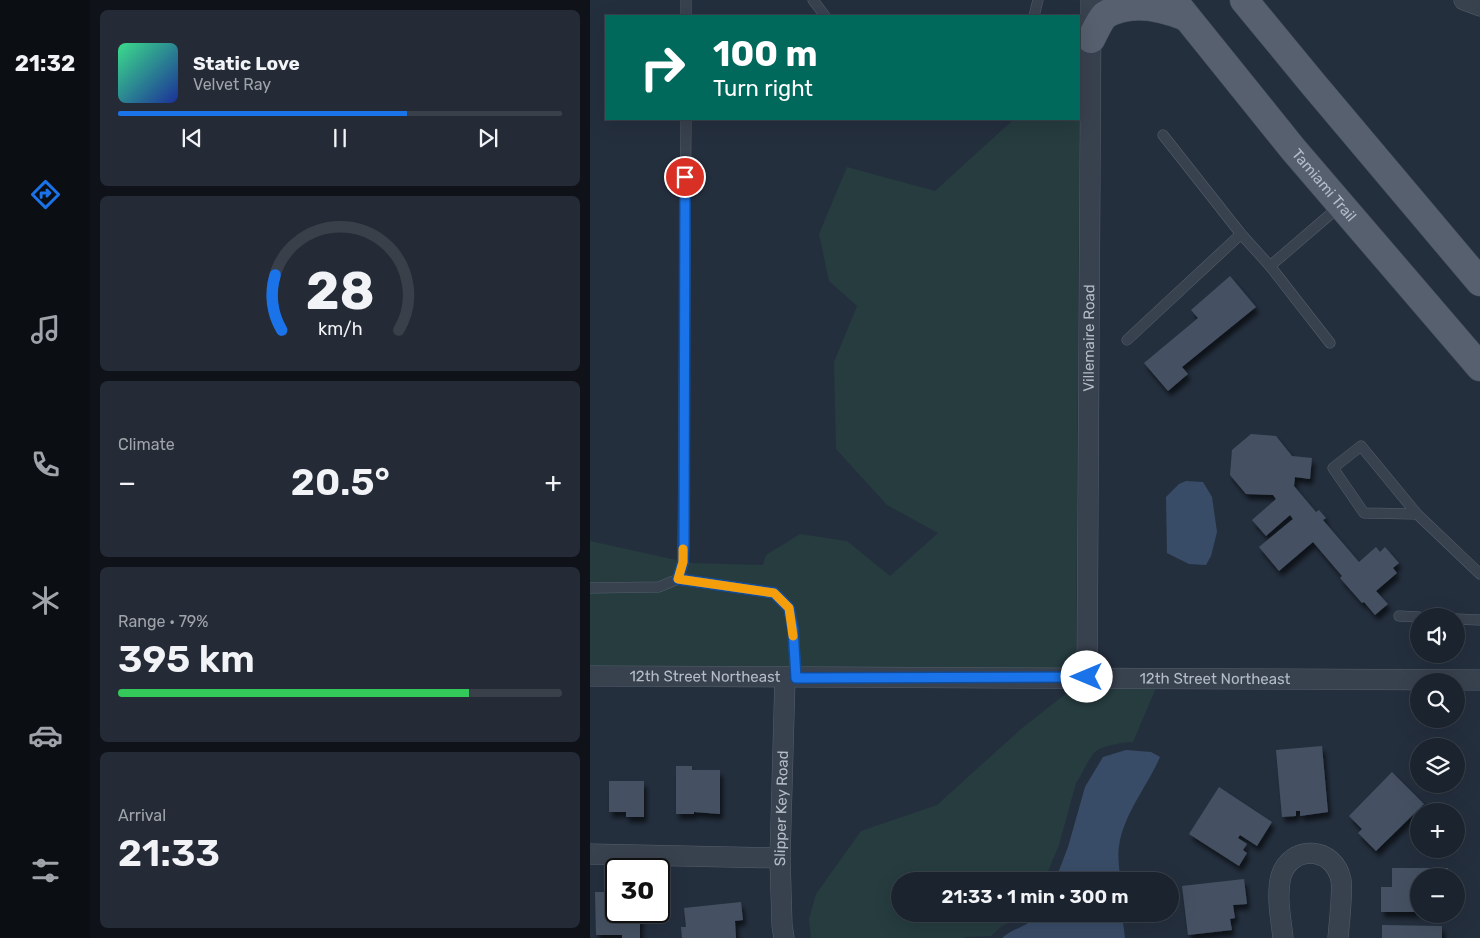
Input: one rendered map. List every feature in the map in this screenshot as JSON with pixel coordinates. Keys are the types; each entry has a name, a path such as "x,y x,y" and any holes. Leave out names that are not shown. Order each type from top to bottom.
{"main road":[{"path":"1244,0 1480,282"},
{"path":"1090,14 1104,16 1120,5 1136,2 1180,8"},
{"name":"Tamiami Trail","path":"1180,8 1341,205 1480,367"}],"street":[{"path":"1464,0 1480,6"},
{"name":"Villemaire Road","path":"1087,677 1090,14"},
{"name":"12th Street Northeast","path":"590,676 1480,680"},
{"name":"Slipper Key Road","path":"784,938 780,858 790,678"},
{"path":"1283,938 1279,903 1281,877 1290,861 1305,853 1322,854 1335,864 1341,881 1338,938"},
{"path":"590,854 780,858"}],"lane":[{"path":"686,0 686,15"},
{"path":"813,0 824,15"},
{"path":"1034,15 1038,0"},
{"path":"678,579 683,562 686,120"},
{"path":"1163,135 1241,234 1270,266 1330,344"},
{"path":"1270,266 1341,205"},
{"path":"1127,340 1241,234"},
{"path":"1417,514 1364,513 1333,468 1361,446 1417,514 1480,574"},
{"path":"590,588 659,587 678,579 774,593 789,608 793,629 790,678"},
{"path":"1399,616 1410,617"},
{"path":"1465,619 1480,620"}],"green space":[{"path":"1013,120 1080,120 1076,668 590,666 590,541 690,563 763,565 766,555 800,534 847,541 890,576 938,533 887,505 836,449 834,362 857,306 829,281 819,234 847,167 935,191"},
{"path":"1073,688 1156,688 1133,742 1102,748 1095,752 1087,763 1076,783 1059,845 1048,872 891,872 891,922 1010,922 1002,926 991,936 962,938 811,938 809,919 816,894 861,831 937,805 1021,729"}],"water":[{"path":"1186,481 1203,482 1212,497 1217,532 1211,556 1206,565 1189,564 1167,553 1166,497 1179,484"},
{"path":"1126,750 1151,752 1160,757 1126,822 1119,846 1119,872 1058,872 1068,847 1085,787 1103,757"},
{"path":"1029,922 1123,922 1125,938 1002,938"}],"building":[{"path":"1230,276 1256,307 1182,367 1188,374 1168,391 1144,363 1198,318 1191,310"},
{"path":"1251,434 1276,436 1292,456 1312,458 1310,479 1295,477 1294,486 1316,512 1319,510 1326,518 1323,520 1359,562 1376,547 1380,552 1385,547 1399,563 1393,568 1397,573 1376,591 1388,604 1375,615 1340,578 1342,576 1313,542 1279,571 1259,547 1293,519 1290,515 1266,536 1252,520 1276,499 1273,495 1246,494 1230,475 1232,450"},
{"path":"1322,746 1328,812 1300,816 1300,811 1296,811 1296,816 1282,817 1276,750"},
{"path":"676,766 692,766 692,770 720,770 720,814 694,812 694,814 676,814"},
{"path":"1392,772 1410,790 1410,793 1413,793 1423,803 1410,803 1410,818 1376,851 1358,833 1362,829 1349,816"},
{"path":"609,781 644,781 644,817 626,817 626,812 609,812"},
{"path":"1219,787 1272,822 1257,846 1240,835 1238,838 1247,844 1243,850 1247,853 1239,866 1189,834"},
{"path":"1392,868 1410,868 1410,912 1381,912 1381,887 1392,887"},
{"path":"1244,879 1247,904 1233,905 1235,918 1230,919 1232,930 1188,935 1182,886"},
{"path":"595,892 605,892 605,923 640,923 640,938 622,938 622,935 596,935"},
{"path":"741,902 743,920 735,921 736,938 682,938 681,927 686,927 684,908"},
{"path":"1382,925 1442,926 1442,938 1382,938"}],"slow traffic":[{"path":"683,549 683,562 678,579 774,593 789,608 793,636"}],"route":[{"path":"685,177 684,544 683,562 678,579 774,593 789,608 793,629 796,678 1087,677"}]}
